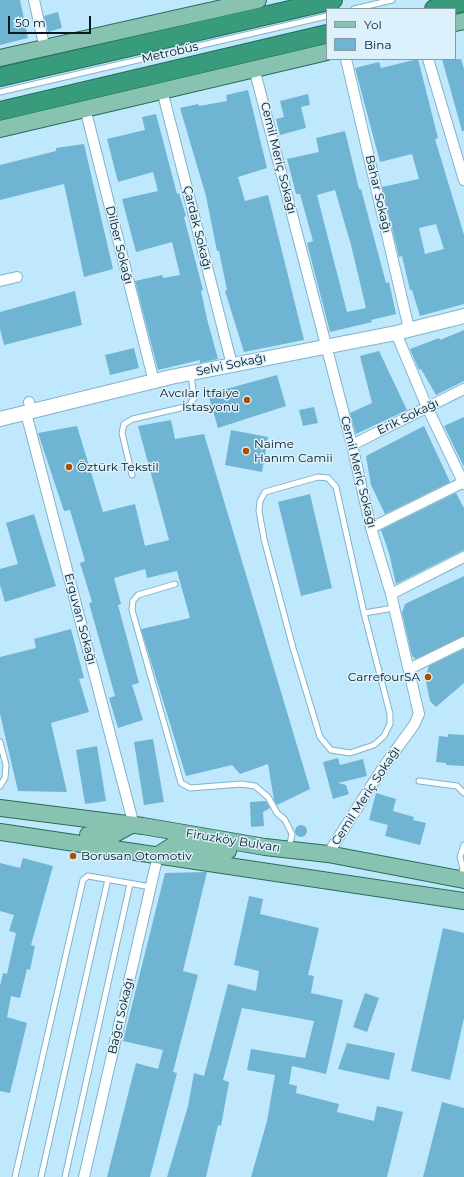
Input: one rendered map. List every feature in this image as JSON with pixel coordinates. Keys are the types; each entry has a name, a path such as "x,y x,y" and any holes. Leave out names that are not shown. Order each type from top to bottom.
{"highway":[{"path":"0,77 333,0"},
{"path":"438,8 464,2"},
{"path":"0,111 326,34"}],"main road":[{"path":"0,58 258,0"},
{"path":"0,129 326,52"},
{"name":"Firuzköy Bulvarı","path":"0,808 131,825 265,847 328,854 462,880"},
{"path":"17,834 50,829 98,837 111,836 131,825"},
{"name":"Firuzköy Bulvarı","path":"0,832 464,900"},
{"path":"158,855 172,846 181,845 240,852 265,847"}],"street":[{"path":"34,0 45,49"},
{"name":"Bahar Sokağı","path":"346,60 403,331 427,407 464,483"},
{"path":"428,60 464,180"},
{"name":"Cemil Meriç Sokağı","path":"254,68 325,346 352,445 371,528 391,594 419,714 414,725 382,769 328,854"},
{"name":"Çardak Sokağı","path":"162,90 232,365"},
{"name":"Dilber Sokağı","path":"85,108 154,382"},
{"path":"0,281 17,277"},
{"name":"Selvi Sokağı","path":"0,419 29,409 232,365 403,331 464,316"},
{"name":"Erik Sokağı","path":"352,445 464,389"},
{"name":"Erguvan Sokağı","path":"29,409 132,818 131,825"},
{"path":"371,528 464,483"},
{"path":"391,594 464,557"},
{"path":"409,669 464,642"},
{"name":"Bağcı Sokağı","path":"84,1177 158,855"}],"lane":[{"path":"358,8 392,0"},
{"name":"Metrobüs","path":"0,94 326,16"},
{"path":"132,475 122,433 124,424 133,419 189,406 194,398 190,374"},
{"path":"318,477 328,478 336,487 364,614 390,714 390,724 384,736 374,745 350,754 331,750 320,737 293,648 264,539 259,511 260,501 265,492 318,477"},
{"path":"175,584 138,595 133,601 132,610 181,783 190,788 241,784 255,786 268,797 277,813 285,820 292,834 289,849"},
{"path":"364,614 394,608"},
{"path":"0,742 6,765 5,778 0,786"},
{"path":"420,781 457,786 464,793"},
{"path":"462,880 463,869 460,857 464,845"},
{"path":"15,1177 83,880 88,876 151,887"},
{"path":"41,1177 108,879"},
{"path":"65,1177 130,884"}],"building":[{"path":"0,0 20,0 28,38 0,45"},
{"path":"58,12 62,28 48,32 44,16"},
{"path":"461,59 464,69 464,131 462,131 442,60"},
{"path":"418,60 438,138 435,139 464,235 464,304 420,316 412,290 410,290 402,256 399,257 382,187 419,179 412,154 380,162 355,68 379,62 381,68","holes":["436,224 444,249 425,254 419,228"]},
{"path":"248,90 267,168 238,177 245,201 268,195 304,340 244,352 225,291 227,290 219,251 217,251 206,196 180,108 198,104 199,106 227,101 226,95"},
{"path":"308,94 310,105 301,107 306,128 280,135 276,119 284,117 280,101"},
{"path":"156,114 177,194 179,193 186,216 184,217 203,290 201,291 207,319 218,359 200,363 200,360 158,370 135,281 162,275 163,278 180,275 172,242 136,252 122,199 158,191 153,172 118,182 107,139 145,130 142,117"},
{"path":"345,131 359,189 361,189 386,283 389,282 396,314 371,320 372,322 330,332 307,243 313,241 300,194 296,194 287,159 319,152 316,138","holes":["335,190 351,245 366,308 347,312 317,195"]},
{"path":"84,144 113,269 84,277 64,184 0,200 0,165 56,151 56,148"},
{"path":"75,291 82,325 4,345 0,329 0,312"},
{"path":"464,330 464,381 436,395 421,369 419,370 410,349 439,338 440,340"},
{"path":"134,348 139,368 110,375 105,355"},
{"path":"379,351 407,410 356,434 350,413 372,403 360,356"},
{"name":"Avcılar İtfaiye İstasyonu","path":"277,375 286,406 218,428 208,394"},
{"path":"314,407 318,423 303,426 299,410"},
{"path":"464,417 464,467 444,426"},
{"path":"171,420 175,439 204,434 310,789 277,805 274,800 268,764 240,774 232,765 186,776 141,629 190,618 177,571 147,578 145,569 114,578 121,604 118,605 139,683 132,685 143,720 118,728 109,698 115,696 89,603 92,602 80,563 85,561 70,510 64,511 38,433 77,426 103,512 135,504 145,546 169,540 138,426"},
{"path":"424,426 450,482 385,514 371,485 366,456"},
{"name":"Naime Hanım Camii","path":"231,430 268,437 262,472 225,465"},
{"path":"456,493 464,508 464,550 396,584 389,553 381,530"},
{"path":"310,494 332,588 301,596 278,502"},
{"path":"34,514 56,586 5,602 0,585 0,569 18,564 6,523"},
{"path":"464,576 464,636 416,659 412,656 402,613 405,604"},
{"path":"71,629 84,678 79,679 89,712 51,723 67,792 18,791 0,714 0,657 36,648 34,639"},
{"path":"464,649 464,683 436,707 430,701 425,677 429,666"},
{"path":"448,734 464,735 464,766 446,765 446,763 436,762 439,736 448,737"},
{"path":"153,739 164,802 144,805 134,742"},
{"path":"97,746 106,801 85,804 76,750"},
{"path":"338,758 340,765 363,759 367,776 338,783 346,785 349,794 333,799 323,762"},
{"path":"376,793 396,799 393,811 414,817 413,820 426,823 420,845 385,836 388,825 369,820"},
{"path":"266,801 270,808 263,812 264,826 251,827 250,802"},
{"path":"299,825 303,825 307,831 303,837 299,837 295,833 295,829"},
{"path":"23,858 53,866 31,945 35,946 30,970 27,969 20,998 11,996 7,1017 27,1023 10,1093 0,1091 0,986 3,973 7,974 16,933 9,931 14,915 0,911 0,863 20,868"},
{"path":"207,872 183,971 198,975 173,1072 177,1073 150,1177 107,1177 136,1063 158,1069 163,1050 123,1041 165,873"},
{"path":"249,896 263,899 260,914 319,928 308,975 314,976 311,993 343,1000 326,1074 292,1066 289,1084 297,1086 296,1093 339,1104 337,1112 374,1121 377,1106 403,1112 387,1177 251,1177 267,1121 275,1075 247,1070 251,1049 305,1058 314,1021 242,1008 223,1080 229,1082 221,1126 218,1125 206,1177 167,1177 188,1106 194,1073 204,1076 228,984 256,991 259,971 234,965"},
{"path":"443,928 464,933 464,1018 450,1080 411,1071"},
{"path":"365,993 379,998 367,1032 353,1027"},
{"path":"347,1043 395,1053 389,1080 338,1069"},
{"path":"442,1102 464,1108 464,1177 423,1177"}],"place":[{"name":"Avcılar İtfaiye İstasyonu","path":"247,400"},
{"name":"Naime Hanım Camii","path":"246,451"},
{"name":"Öztürk Tekstil","path":"69,467"},
{"name":"CarrefourSA","path":"428,677"},
{"name":"Borusan Otomotiv","path":"73,856"}]}
